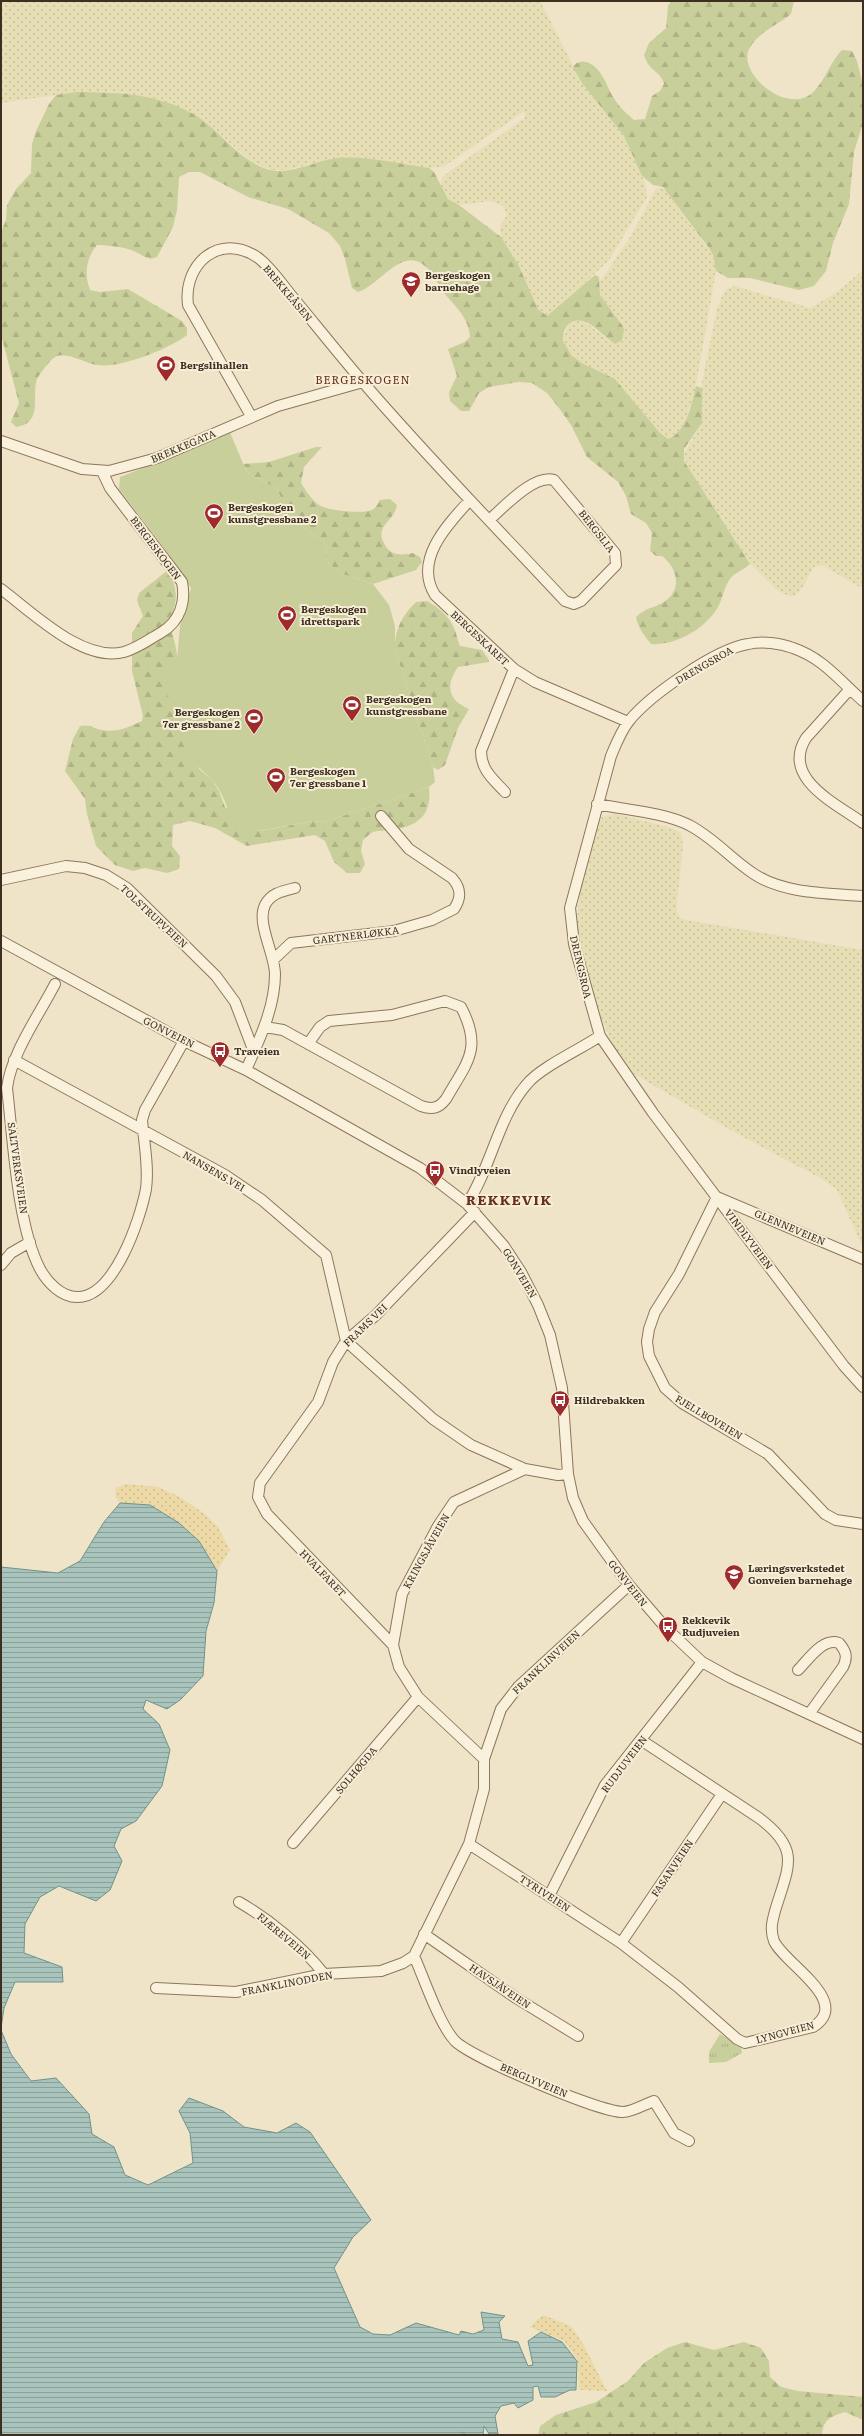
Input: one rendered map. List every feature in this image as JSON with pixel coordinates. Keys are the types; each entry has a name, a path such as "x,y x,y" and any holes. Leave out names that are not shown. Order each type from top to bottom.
{"street":[{"name":"BREKKEÅSEN","path":"251,416 188,305 187,292 191,273 204,257 220,250 240,250 258,258 363,382"},
{"name":"BREKKEGATA","path":"1,441 69,466 102,471 141,463 251,416 301,398 363,382"},
{"name":"BERGSLIA","path":"363,382 470,500 564,601 569,603 581,601 612,572 616,565 615,553 607,541 554,480 542,479 529,486 489,520"},
{"name":"BERGESKOGEN","path":"1,589 64,636 84,648 100,653 125,652 169,628 184,600 182,582 110,488 102,471"},
{"name":"BERGESKARET","path":"470,500 439,538 429,564 428,581 432,591 442,603 514,669 535,682 628,722"},
{"name":"DRENGSROA","path":"600,1036 574,944 570,908 597,804 613,751 628,722 660,692 715,657 737,646 749,644 779,644 805,652 835,673 863,701"},
{"path":"505,792 489,775 481,763 481,751 514,669"},
{"path":"850,689 806,738 799,751 799,765 805,778 813,787 863,823"},
{"path":"597,804 687,824 712,838 755,875 781,886 863,896"},
{"name":"GARTNERLØKKA","path":"274,959 291,943 394,931 432,920 454,909 460,893 458,884 452,878 409,849 381,816"},
{"name":"TOLSTRUPVEIEN","path":"1,880 66,866 85,868 106,875 127,888 216,976 235,1002 254,1052"},
{"path":"246,1070 265,1028 275,975 274,959 263,917 264,906 271,897 280,892 295,888"},
{"name":"GONVEIEN","path":"1,941 184,1041 246,1070 420,1168 467,1204 504,1246 521,1272 550,1335 565,1405 568,1474 573,1498 583,1521 629,1585 665,1627 702,1662 731,1678 863,1739"},
{"name":"SALTVERKSVEIEN","path":"55,984 14,1060 9,1074 7,1088 20,1198 30,1242 40,1270 56,1289 72,1297 81,1297 95,1292 105,1285 118,1267 140,1211 146,1188 143,1132"},
{"path":"265,1028 283,1030 308,1044 429,1109 441,1106 446,1099 473,1047 466,1018 460,1007 445,1001 392,1014 329,1021 320,1027 308,1044"},
{"path":"467,1204 476,1190 516,1100 527,1083 571,1052 600,1036"},
{"name":"VINDLYVEIEN","path":"600,1036 653,1113 844,1366 863,1387"},
{"path":"143,1132 145,1110 184,1041"},
{"name":"NANSENS VEI","path":"14,1060 143,1132 225,1175 262,1200 326,1255 346,1341"},
{"name":"GLENNEVEIEN","path":"717,1197 863,1259"},
{"name":"FJELLBOVEIEN","path":"717,1197 711,1212 656,1312 649,1329 647,1342 649,1356 657,1375 664,1388 682,1403 768,1454 825,1514 836,1520 863,1524"},
{"name":"FRAMS VEI","path":"258,1497 260,1483 318,1402 333,1362 346,1341 376,1315 475,1212"},
{"path":"1,1265 11,1253 30,1242"},
{"path":"346,1341 433,1419 471,1445 526,1469 558,1475 568,1474"},
{"name":"KRINGSJÅVEIEN","path":"484,1759 418,1697 399,1667 393,1645 402,1594 438,1526 454,1502 526,1469"},
{"name":"HVALFARET","path":"258,1497 267,1514 283,1532 393,1645"},
{"name":"FRANKLINVEIEN","path":"414,1956 469,1844 484,1789 484,1759 495,1721 509,1697 629,1585"},
{"path":"798,1670 821,1647 829,1642 839,1643 844,1648 846,1661 843,1667 809,1714"},
{"name":"RUDJUVEIEN","path":"549,1896 605,1785 702,1662"},
{"name":"SOLHØGDA","path":"293,1843 418,1697"},
{"name":"LYNGVEIEN","path":"621,1943 678,1987 730,2035 745,2043 813,2027 821,2021 825,2014 824,2002 818,1990 776,1943 771,1933 772,1920 788,1874 789,1861 785,1844 773,1828 641,1740"},
{"name":"FASANVEIEN","path":"621,1943 722,1794"},
{"name":"TYRIVEIEN","path":"469,1844 621,1943"},
{"name":"FJÆREVEIEN","path":"239,1902 254,1911 312,1960 324,1974"},
{"name":"HAVSJÅVEIEN","path":"424,1934 516,1998 578,2036"},
{"name":"FRANKLINODDEN","path":"156,1988 236,1992 324,1974 381,1971 404,1963 414,1956"},
{"name":"BERGLYVEIEN","path":"414,1956 445,2025 455,2041 516,2074 604,2108 624,2112 654,2101 674,2133 689,2141"}],"shaded area":[{"path":"1,1 540,1 582,83 624,136 633,152 645,184 647,197 609,260 565,302 547,316 538,309 518,264 501,237 500,226 507,215 503,206 491,201 459,205 448,199 441,189 442,179 447,173 525,118 525,113 523,112 443,167 429,168 338,158 286,170 271,170 251,161 206,123 161,100 112,92 76,92 1,103"},
{"path":"660,187 666,191 713,255 716,271 694,396 684,423 678,432 668,439 660,433 615,379 582,363 572,356 563,341 567,326 574,320 581,319 610,341 619,343 622,324 600,295 600,282 631,236 655,190"},
{"path":"863,270 863,589 822,565 814,567 802,588 795,595 790,596 778,591 745,559 689,470 683,455 702,423 702,382 717,308 725,290 734,286 810,308 836,293"},
{"path":"616,814 672,828 681,833 683,845 677,912 681,919 863,950 863,1248 837,1190 824,1180 734,1132 634,1074 614,1047 595,1004 579,945 577,919 580,891 594,833 602,817"}],"green space":[{"path":"671,1 794,1 791,14 757,38 749,49 747,58 750,68 756,78 775,94 786,98 798,99 808,96 818,87 837,55 842,50 852,51 857,61 863,85 863,123 854,152 849,204 833,243 826,271 814,286 799,290 750,278 728,278 716,271 713,255 709,248 663,187 653,185 642,176 624,136 582,83 573,67 575,64 580,62 586,62 592,65 604,78 619,106 634,120 645,119 652,96 660,91 664,84 660,76 646,61 644,55 649,43 666,28 668,6"},
{"path":"76,92 127,94 161,100 177,106 192,113 206,123 252,162 270,170 287,171 330,159 349,157 383,160 429,168 434,172 448,199 459,205 501,237 518,264 538,309 547,316 595,275 599,277 600,295 624,330 622,340 615,344 593,326 581,321 575,321 566,327 563,336 563,341 572,356 582,363 615,379 660,433 668,439 674,436 684,424 690,409 696,386 702,388 702,423 684,449 684,461 750,564 730,579 726,585 720,604 713,615 698,628 680,639 661,644 651,644 646,638 636,617 645,610 660,604 672,594 676,581 675,574 668,561 662,556 656,556 650,551 652,533 646,523 631,514 626,496 618,482 587,457 571,425 547,393 532,383 519,382 489,387 479,393 469,411 461,411 450,401 449,392 457,376 448,349 465,342 470,337 469,330 461,313 444,293 426,267 417,261 408,260 391,269 366,289 358,292 352,288 345,259 340,246 329,233 288,209 248,197 200,172 189,172 179,177 177,210 173,227 157,257 151,259 125,248 97,245 90,255 87,266 87,278 90,290 100,292 128,289 182,321 187,328 187,335 169,346 131,361 119,364 98,365 62,355 55,357 46,366 37,379 35,408 33,415 25,424 16,427 11,422 19,403 1,335 1,232 6,220 7,205 16,189 31,173 32,144 36,131 49,104 56,95"},
{"name":"Bergeskogen idrettspark","path":"229,430 249,474 276,488 291,515 305,529 323,541 327,547 326,558 329,564 342,574 373,584 389,605 395,626 395,650 433,767 435,782 429,787 324,822 313,821 247,833 235,823 215,783 191,759 188,754 172,712 165,677 167,668 177,659 180,626 191,588 164,548 119,489 120,477 181,453"},
{"path":"316,447 322,447 304,467 301,483 311,498 319,505 330,509 353,512 372,510 376,507 380,500 390,499 397,505 392,516 382,529 381,535 383,541 389,551 395,554 413,553 420,557 422,562 416,570 373,584 342,574 329,564 326,558 327,547 323,541 305,529 291,515 276,488 249,474 243,464 269,462"},
{"path":"168,570 176,593 171,621 177,660 167,668 199,769 212,780 219,791 225,807 260,831 313,821 324,822 429,787 428,805 422,818 409,826 373,832 363,840 361,851 365,864 360,873 347,873 334,862 325,841 315,835 247,846 215,828 190,821 173,825 172,846 180,856 179,869 167,873 145,868 133,871 115,865 96,846 87,814 85,799 65,771 73,739 80,726 89,726 112,731 128,727 142,721 143,716 132,671 132,633 143,616 137,600 139,593"},
{"path":"427,601 439,609 452,624 460,646 482,650 489,660 489,662 458,667 451,680 450,686 453,697 469,709 458,728 445,765 438,770 433,767 395,650 396,636 403,618 416,602"},
{"path":"720,2034 741,2047 742,2053 726,2062 709,2063 709,2052"},
{"path":"685,2342 714,2350 744,2342 761,2348 769,2361 770,2377 781,2387 798,2391 863,2397 863,2420 845,2412 836,2415 826,2422 822,2435 538,2435 540,2426 556,2415 596,2402 628,2381 644,2363 667,2348"}],"sand":[{"path":"126,1484 158,1487 178,1496 205,1514 218,1527 230,1550 217,1571 199,1541 179,1523 150,1505 120,1503 115,1496 116,1488"},
{"path":"543,2315 571,2326 583,2344 607,2391 579,2390 578,2360 564,2341 530,2327"}],"water":[{"path":"120,1503 150,1505 179,1523 199,1541 217,1571 214,1603 206,1631 203,1676 180,1700 167,1709 146,1700 143,1709 159,1724 170,1750 162,1786 136,1821 121,1829 114,1846 122,1861 110,1890 96,1901 59,1886 40,1897 25,1924 24,1953 62,1967 63,1982 15,1982 4,2008 1,2028 1,1567 58,1573 80,1561 104,1522"},
{"path":"1,2030 11,2054 31,2081 56,2078 89,2114 92,2134 114,2147 125,2175 148,2185 193,2163 190,2133 179,2111 189,2098 223,2111 244,2127 277,2133 296,2123 310,2132 371,2220 353,2237 334,2268 360,2327 373,2334 390,2335 416,2323 459,2335 461,2331 473,2334 484,2330 481,2312 505,2316 499,2322 502,2339 518,2342 528,2366 533,2365 528,2341 541,2332 562,2342 577,2361 576,2390 570,2390 555,2397 541,2397 538,2386 533,2387 533,2400 518,2408 514,2403 501,2406 495,2416 498,2434 489,2434 484,2426 483,2435 466,2435 462,2432 462,2435 1,2435"}],"place":[{"name":"Bergeskogen barnehage","path":"411,298"},
{"name":"Bergslihallen","path":"166,382"},
{"name":"Bergeskogen kunstgressbane 2","path":"214,530"},
{"name":"Bergeskogen idrettspark","path":"287,632"},
{"name":"Bergeskogen kunstgressbane","path":"352,722"},
{"name":"Bergeskogen 7er gressbane 2","path":"254,735"},
{"name":"Bergeskogen 7er gressbane 1","path":"276,794"},
{"name":"Traveien","path":"220,1068"},
{"name":"Vindlyveien","path":"435,1187"},
{"name":"Hildrebakken","path":"560,1417"},
{"name":"Læringsverkstedet Gonveien barnehage","path":"734,1591"},
{"name":"Rekkevik Rudjuveien","path":"668,1643"}],"district":[{"name":"BERGESKOGEN","path":"363,380"},
{"name":"REKKEVIK","path":"509,1200"}]}
